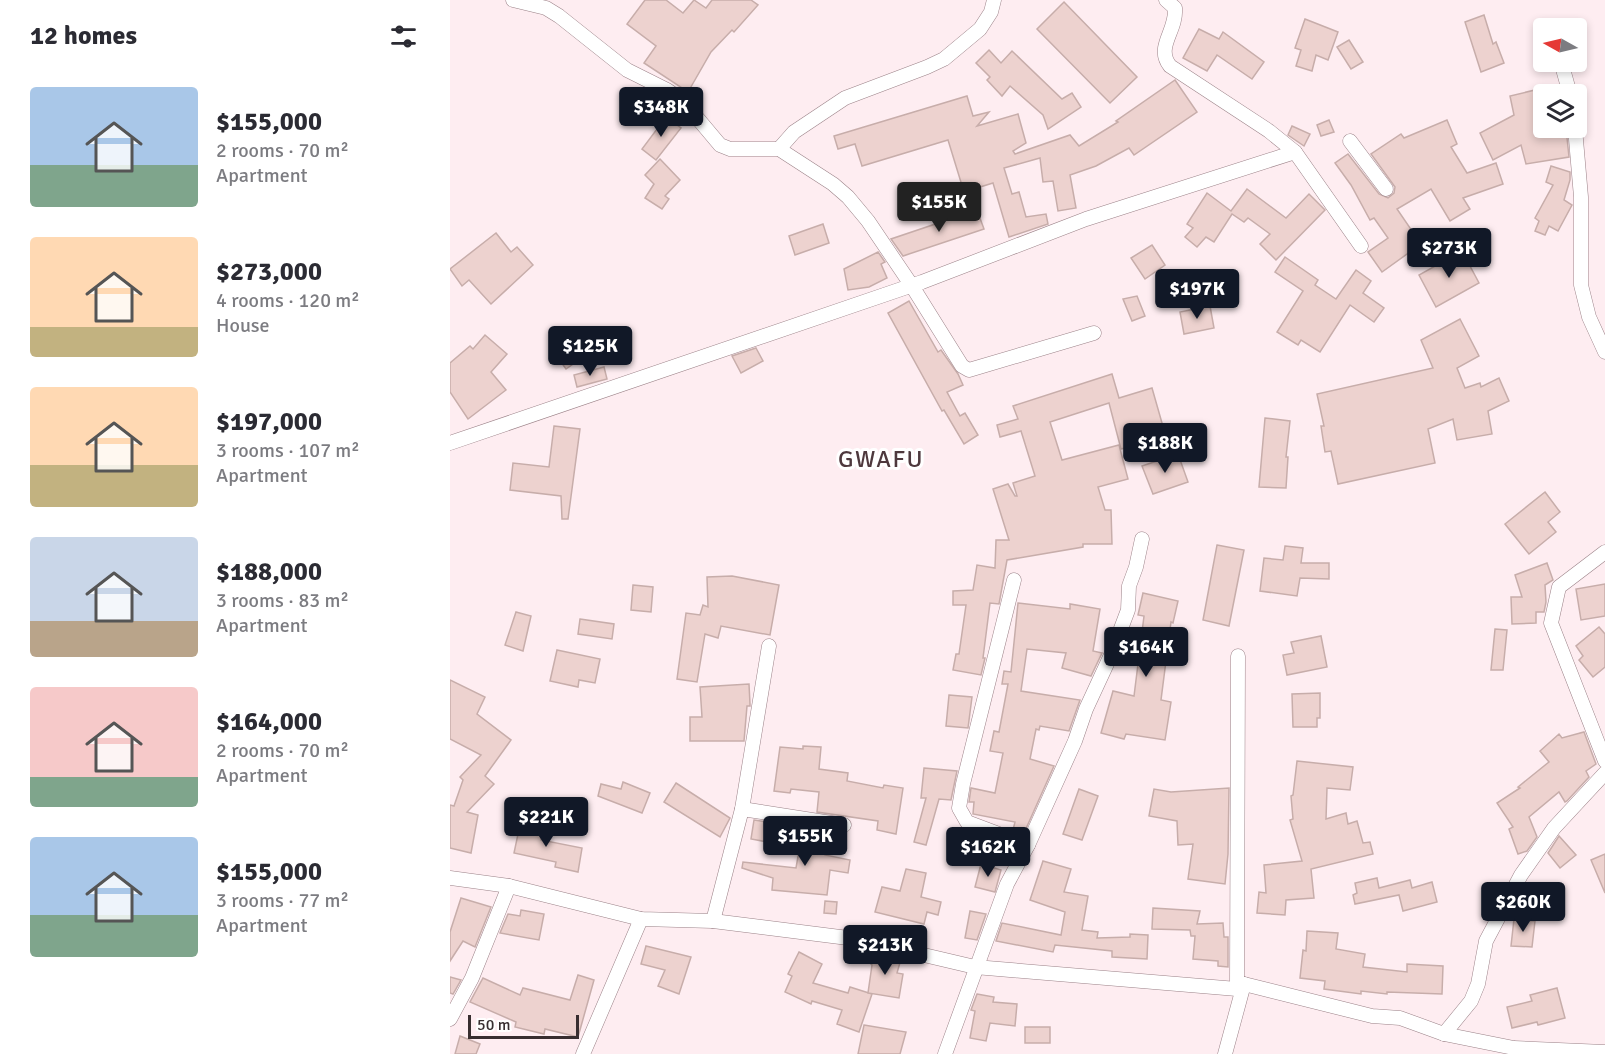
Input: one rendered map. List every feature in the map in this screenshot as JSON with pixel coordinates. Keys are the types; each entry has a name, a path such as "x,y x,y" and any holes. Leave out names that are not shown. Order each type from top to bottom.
{"street":[{"path":"513,0 546,8 627,70 667,90 683,101 720,145 730,149 779,149 833,184 868,221 962,366 969,370 1094,333"},
{"path":"779,149 794,132 845,98 944,59 980,29 991,12 994,0"},
{"path":"1166,0 1175,8 1176,20 1163,51 1164,59 1170,66 1269,131 1295,152 1361,246"},
{"path":"1576,138 1581,197 1581,285 1589,317 1605,352"},
{"path":"1350,141 1386,189"},
{"path":"450,443 912,286 1086,219 1295,152"},
{"path":"945,1054 1007,884 1028,845 1111,655 1128,610 1129,586 1142,539"},
{"path":"1605,552 1559,587 1551,623 1605,761"},
{"path":"1014,580 959,808 967,822 1028,845"},
{"path":"713,921 742,809 769,646"},
{"path":"1225,1054 1240,987 1238,656"},
{"path":"1444,1034 1471,1001 1478,984 1486,941 1521,875 1554,828 1605,772"},
{"path":"742,809 844,825"},
{"path":"450,878 509,886 642,919 713,921 856,939 975,967 1240,987 1372,1016 1400,1018 1444,1034 1515,1051 1605,1052"},
{"path":"450,1019 472,978 509,886"},
{"path":"583,1054 642,919"}],"building":[{"path":"645,0 666,0 683,13 694,0 706,8 712,0 751,0 758,5 734,32 732,30 711,52 688,92 644,63 656,46 627,24"},
{"path":"1064,2 1137,77 1110,103 1037,29"},
{"path":"1484,15 1493,44 1496,42 1504,63 1481,72 1465,22"},
{"path":"1305,19 1338,32 1328,60 1316,55 1312,71 1296,66 1301,50 1295,48"},
{"path":"1199,29 1219,39 1223,32 1264,62 1252,79 1217,55 1207,71 1183,58"},
{"path":"1349,40 1363,62 1351,69 1337,47"},
{"path":"989,50 1001,63 1012,51 1062,99 1072,93 1081,107 1048,129 1043,115 1010,86 1002,96 987,80 990,77 976,63"},
{"path":"1175,80 1197,112 1134,155 1129,148 1096,166 1070,175 1076,208 1058,211 1053,181 1043,182 1040,158 1004,168 1012,194 1019,192 1026,217 1046,214 1048,224 1009,237 993,183 964,192 948,140 862,166 855,144 838,149 834,136 967,96 973,116 989,112 977,126 1018,114 1026,143 1013,151 1015,154 1070,135 1079,146 1118,122 1116,121"},
{"path":"1533,90 1533,138 1567,138 1569,157 1526,164 1521,145 1493,160 1480,133 1514,115 1510,96"},
{"path":"666,117 681,128 656,160 642,149"},
{"path":"1329,120 1334,132 1321,136 1317,125"},
{"path":"1447,120 1457,144 1451,147 1467,173 1496,163 1503,184 1463,198 1470,209 1450,221 1431,189 1397,209 1421,244 1382,272 1368,252 1388,238 1374,218 1370,220 1351,185 1335,163 1348,154 1379,194 1388,198 1394,193 1395,187 1371,154 1401,134 1404,138"},
{"path":"1292,126 1310,134 1304,146 1288,135"},
{"path":"660,159 680,180 665,196 669,199 662,209 645,198 654,184 645,175"},
{"path":"1551,166 1570,172 1564,200 1572,205 1558,231 1549,226 1545,235 1535,231 1539,221 1535,218 1553,185 1546,182"},
{"path":"1247,189 1286,218 1309,194 1325,210 1276,260 1260,244 1270,234 1248,218 1244,222 1232,214 1214,242 1206,237 1197,247 1185,237 1193,228 1187,224 1207,193 1231,211"},
{"path":"977,210 984,229 903,256 891,239"},
{"path":"823,224 829,243 795,255 789,236"},
{"path":"496,233 511,252 517,247 533,265 491,304 469,280 462,286 450,269"},
{"path":"1152,245 1165,265 1145,279 1131,258"},
{"path":"1462,251 1479,283 1436,307 1419,275"},
{"path":"878,252 885,262 881,264 887,278 869,287 848,290 844,269"},
{"path":"1285,257 1318,280 1315,285 1336,299 1356,270 1371,281 1363,293 1384,308 1374,322 1350,305 1320,352 1301,340 1298,345 1277,332 1303,291 1275,272"},
{"path":"1174,286 1178,303 1167,306 1163,289"},
{"path":"1137,296 1145,316 1132,321 1123,299"},
{"path":"909,301 938,352 941,350 963,385 947,392 960,416 965,413 978,435 964,444 944,410 942,411 888,313"},
{"path":"1210,306 1214,328 1184,334 1180,312"},
{"path":"1460,319 1479,356 1457,368 1465,388 1480,383 1481,387 1499,378 1509,401 1488,411 1492,434 1457,440 1453,419 1428,429 1435,463 1338,484 1331,451 1325,452 1321,426 1324,426 1317,394 1433,368 1421,340"},
{"path":"583,329 596,348 566,369 553,351"},
{"path":"485,335 507,354 491,372 506,390 468,419 450,392 450,363 470,346 473,349"},
{"path":"756,348 763,361 741,373 732,356"},
{"path":"604,367 607,379 577,387 574,375"},
{"path":"1112,374 1119,398 1152,388 1166,437 1121,449 1109,403 1050,422 1062,460 1119,445 1128,479 1098,487 1105,510 1111,510 1112,544 1083,544 1083,547 1007,560 999,604 990,603 983,658 985,658 981,675 953,670 956,654 959,654 966,605 953,605 953,591 973,590 977,565 995,568 996,540 1009,540 993,489 1008,484 1017,496 1013,483 1035,476 1021,431 1000,437 997,425 1018,419 1013,406"},
{"path":"1265,418 1290,421 1286,457 1288,457 1286,488 1259,487"},
{"path":"554,426 580,429 568,519 562,519 561,496 510,490 513,463 549,467"},
{"path":"1178,454 1188,482 1153,494 1142,466"},
{"path":"1545,492 1560,512 1548,522 1556,532 1529,554 1505,524"},
{"path":"1217,545 1244,550 1229,626 1203,620"},
{"path":"1285,546 1303,548 1301,563 1329,563 1329,579 1300,578 1297,596 1260,591 1264,558 1283,560"},
{"path":"1547,563 1553,580 1545,585 1544,612 1536,612 1536,623 1512,624 1511,597 1522,597 1515,575"},
{"path":"732,576 779,585 770,635 721,626 718,638 705,634 697,682 677,679 686,613 700,615 703,605 708,607 707,577"},
{"path":"1605,584 1605,616 1581,620 1576,589"},
{"path":"633,585 653,587 651,612 631,610"},
{"path":"1143,593 1178,601 1173,623 1171,622 1161,700 1171,702 1165,740 1126,734 1124,739 1101,733 1113,691 1134,696 1144,616 1138,615"},
{"path":"1018,603 1070,609 1070,604 1100,609 1093,651 1102,653 1091,676 1062,668 1066,653 1027,649 1021,691 1080,700 1069,731 1040,726 1039,730 1036,729 1030,759 1054,766 1024,833 1013,830 1015,822 973,814 974,802 969,802 971,788 995,793 1003,753 990,751 994,731 999,732 1008,684 1002,684 1004,671 1011,672"},
{"path":"516,612 531,616 523,651 505,645"},
{"path":"580,619 614,624 612,639 578,634"},
{"path":"1599,627 1605,634 1605,667 1593,677 1579,660 1583,656 1576,646"},
{"path":"1495,629 1507,630 1503,670 1491,670"},
{"path":"1321,636 1327,667 1287,675 1283,655 1294,653 1291,642"},
{"path":"557,650 600,659 595,683 579,680 578,687 550,681"},
{"path":"450,680 485,697 477,714 511,740 485,776 494,784 467,812 478,815 471,853 450,848 450,805 454,806 463,780 460,777 481,755 450,739"},
{"path":"749,684 750,706 747,706 744,741 690,741 690,717 702,717 700,687"},
{"path":"1320,693 1320,718 1317,718 1317,727 1293,727 1292,694"},
{"path":"949,695 972,697 968,728 946,726"},
{"path":"1584,732 1596,764 1586,771 1589,777 1567,801 1565,802 1559,792 1529,817 1537,837 1527,851 1518,854 1509,829 1513,827 1497,803 1520,788 1518,787 1549,762 1540,751 1559,734 1562,738"},
{"path":"803,746 821,747 819,769 848,773 847,781 883,788 884,785 903,788 896,834 877,830 878,821 817,812 819,792 791,789 790,793 774,791 780,747 803,749"},
{"path":"1297,761 1353,767 1350,790 1327,788 1326,819 1346,813 1348,824 1357,821 1363,843 1370,842 1373,854 1311,869 1314,898 1286,900 1285,915 1257,913 1259,892 1266,893 1264,865 1302,861 1290,820 1293,819 1291,796 1293,795"},
{"path":"924,768 957,771 951,800 939,799 926,845 914,842 926,798 921,798"},
{"path":"623,782 650,793 642,813 598,796 601,784 621,789"},
{"path":"676,783 730,818 720,837 664,802"},
{"path":"1229,788 1225,884 1188,879 1193,844 1178,845 1177,821 1149,816 1154,789 1171,792"},
{"path":"1079,789 1098,796 1082,840 1063,834"},
{"path":"521,820 544,825 541,840 582,848 578,872 555,867 556,862 514,853"},
{"path":"754,820 775,823 773,843 751,839"},
{"path":"803,828 829,832 825,855 850,860 848,873 830,870 827,895 772,890 773,878 742,868 743,862 796,868"},
{"path":"1559,836 1576,855 1560,868 1548,853"},
{"path":"1605,854 1605,893 1591,860"},
{"path":"1043,861 1071,869 1064,892 1088,896 1082,930 1098,932 1097,938 1130,937 1130,934 1148,935 1147,959 1112,957 1112,951 1055,945 1053,952 996,941 1002,923 1061,935 1065,912 1030,900"},
{"path":"981,864 1001,870 995,892 975,887"},
{"path":"906,869 926,873 921,897 941,902 938,915 927,912 924,924 875,912 882,887 900,891"},
{"path":"1377,878 1379,888 1410,880 1412,888 1432,882 1437,902 1403,911 1399,895 1355,904 1353,895 1357,893 1355,883"},
{"path":"461,898 491,907 475,947 463,941 450,961 450,932"},
{"path":"825,901 837,902 836,914 824,913"},
{"path":"1153,908 1200,911 1197,924 1223,923 1224,937 1228,937 1228,967 1218,966 1218,961 1193,959 1195,936 1191,936 1190,930 1152,929"},
{"path":"521,910 544,914 539,940 500,933 508,914 520,916"},
{"path":"970,911 986,914 977,940 965,938"},
{"path":"1514,919 1535,921 1532,947 1511,946"},
{"path":"1307,931 1338,933 1336,949 1365,954 1363,967 1407,972 1407,964 1443,966 1442,994 1387,992 1387,994 1361,991 1361,994 1324,989 1325,981 1300,978 1303,950 1306,951"},
{"path":"646,946 691,957 679,994 658,986 665,970 641,964"},
{"path":"799,952 822,964 813,983 848,993 850,987 872,994 859,1032 837,1024 842,1010 812,1001 811,1004 785,992 792,976 788,974"},
{"path":"874,952 901,959 897,973 903,974 899,998 868,993"},
{"path":"578,975 594,980 578,1037 545,1029 544,1034 515,1027 516,1022 470,1002 483,978 520,995 523,988 570,1000"},
{"path":"450,977 461,980 453,994 450,993"},
{"path":"1557,988 1565,1018 1538,1025 1537,1022 1512,1028 1507,1007 1532,1001 1530,995"},
{"path":"977,994 994,997 993,1002 1017,1004 1015,1026 990,1023 986,1041 970,1038 975,1011 971,1010"},
{"path":"864,1025 906,1032 900,1054 858,1054"},
{"path":"1025,1027 1050,1027 1050,1043 1025,1043"},
{"path":"460,1036 480,1044 476,1054 455,1054"}],"district":[{"name":"GWAFU","path":"881,459"}]}
